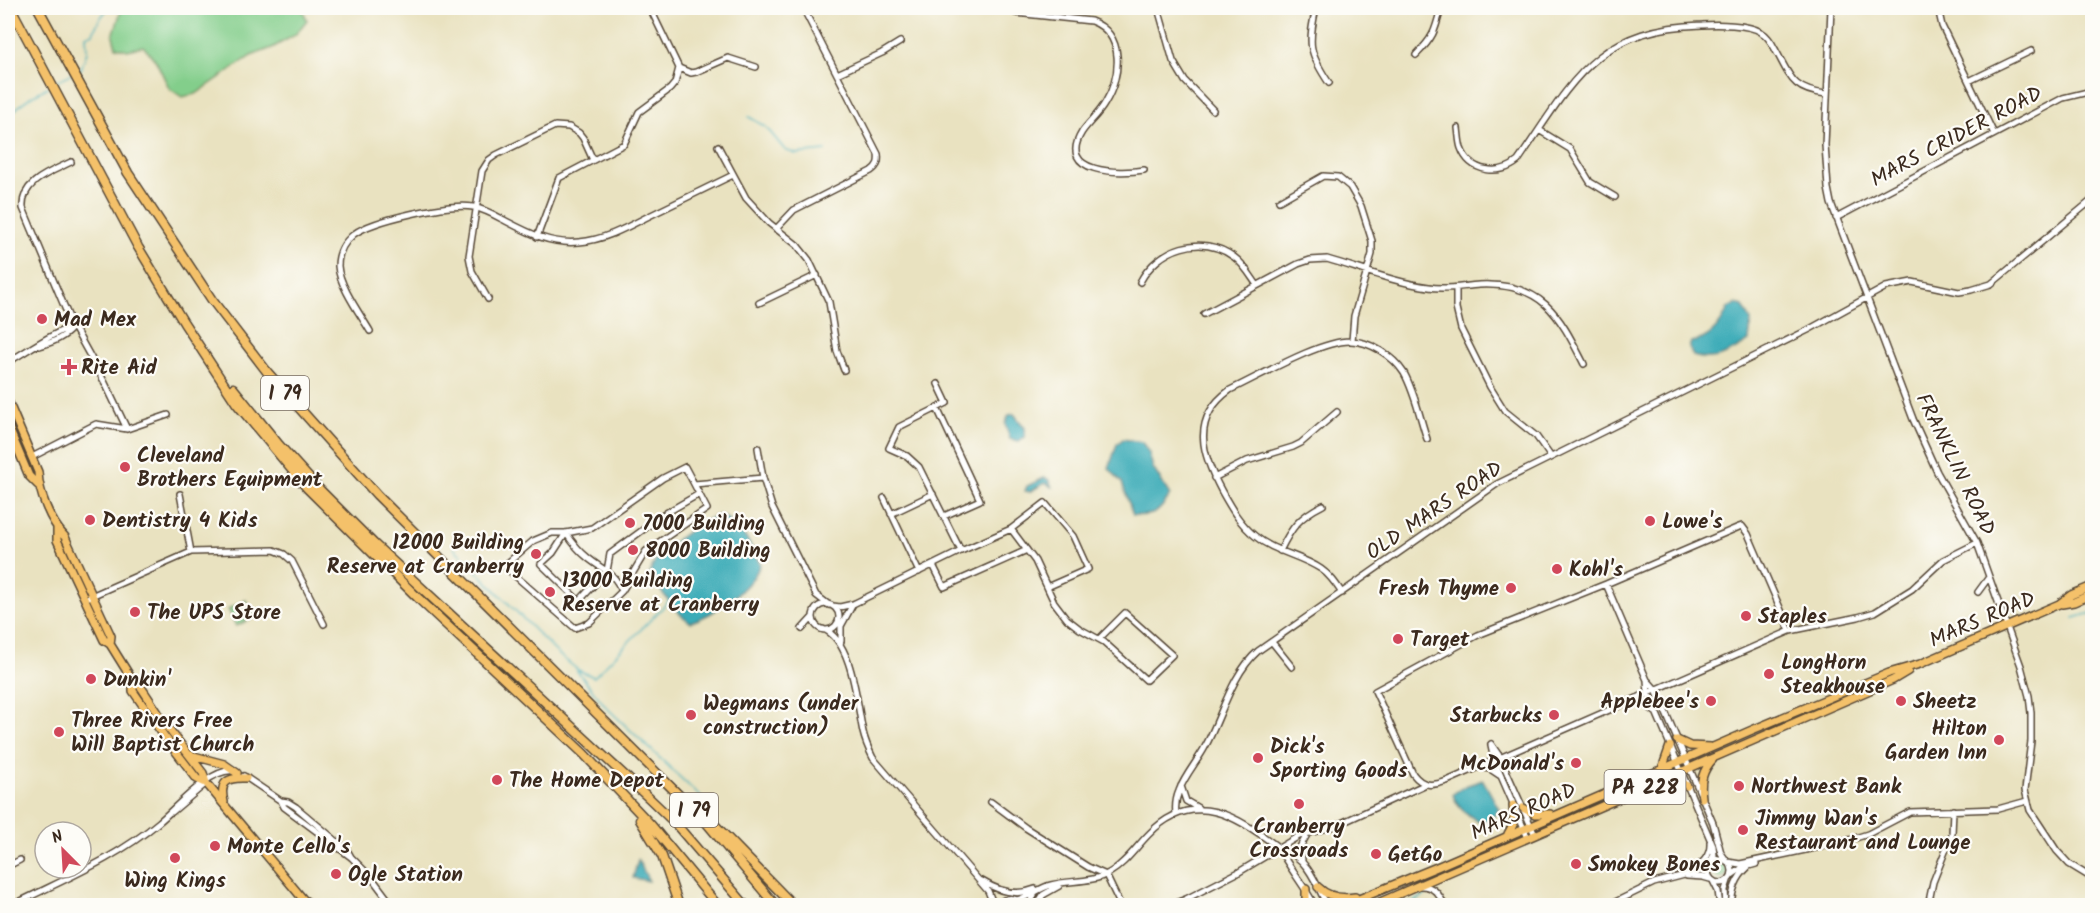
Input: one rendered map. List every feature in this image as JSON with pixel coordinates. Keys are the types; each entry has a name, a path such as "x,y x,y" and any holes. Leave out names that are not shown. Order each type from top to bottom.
{"highway":[{"name":"I 79","path":"11,8 138,247 184,323 255,416 316,487 374,544 674,822 746,906"},
{"name":"I 79","path":"38,8 128,174 212,300 268,374 377,495 705,821 776,906"},
{"path":"184,323 237,404 306,488 584,754 651,825 718,906"},
{"path":"606,722 689,799 794,906"},
{"path":"608,780 654,842 670,875 679,906"}],"main road":[{"path":"8,401 38,472 38,485"},
{"path":"8,426 29,476 38,485 57,528 65,537 111,636 111,644"},
{"path":"57,528 57,540 104,640 111,644 133,681 141,687 203,773 206,783 304,902 313,906"},
{"name":"MARS ROAD","path":"1371,906 1893,680 1918,665 2059,604 2071,595 2092,586"},
{"name":"MARS ROAD","path":"2059,604 2074,602 2092,594"},
{"name":"MARS ROAD","path":"1342,906 1712,747 1889,673 1918,665"},
{"path":"133,681 133,691 164,736 197,779 206,783"},
{"path":"1677,740 1690,746 1712,747"},
{"path":"1662,770 1670,746"},
{"path":"188,754 224,764 237,773"},
{"path":"1702,798 1700,783 1702,774 1716,757"},
{"path":"224,805 222,792 225,783 233,778 246,778"},
{"path":"1608,802 1670,780 1680,781 1687,786"},
{"path":"1505,837 1514,823 1513,805"},
{"path":"1523,808 1534,814 1559,813"},
{"path":"1318,887 1334,896 1346,898 1363,896"},
{"path":"1306,889 1306,906"}],"street":[{"path":"652,8 680,68 691,73 696,72 728,57 756,67"},
{"path":"776,228 794,210 872,171 878,164 878,154 803,8"},
{"path":"1003,8 1016,12 1091,21 1099,24 1108,32 1114,40 1118,53 1113,87 1105,104 1082,132 1078,153 1082,162 1091,168 1109,172 1144,170"},
{"path":"1158,8 1173,61 1185,81 1213,110"},
{"path":"1316,8 1311,33 1312,52 1329,83"},
{"path":"1416,55 1430,41 1441,8"},
{"name":"FRANKLIN ROAD","path":"1831,8 1825,159 1828,188 1836,218 1925,448 1977,543 2021,666 2029,696 2031,726 2025,790 2031,812 2057,851 2069,864 2092,878"},
{"path":"1938,8 1942,26 1994,134"},
{"path":"1458,129 1460,147 1476,166 1490,171 1505,169 1518,161 1563,93 1592,62 1630,39 1659,28 1675,26 1716,24 1755,29 1771,41 1790,77 1799,87 1810,92 1826,94"},
{"path":"837,74 900,42"},
{"path":"1969,81 2031,51"},
{"path":"537,237 559,178 624,144 639,112 670,89 675,83 680,68"},
{"name":"MARS CRIDER ROAD","path":"1836,218 2063,98 2092,91"},
{"path":"488,299 472,271 469,256 482,171 489,160 549,129 562,126 575,130 583,138 593,160"},
{"path":"1539,130 1570,149 1590,182 1615,197"},
{"path":"718,146 746,198 797,245 809,260 829,302 837,351 844,370"},
{"path":"71,162 36,180 25,193 22,203 26,220 73,326 105,383 127,429"},
{"path":"370,331 346,290 339,271 340,254 345,244 362,229 420,212 451,207 475,207 537,237 569,243 605,237 733,174"},
{"path":"1279,201 1323,176 1338,177 1344,181 1361,206 1372,242 1372,254 1369,271 1354,316 1352,341"},
{"name":"OLD MARS ROAD","path":"1176,814 1181,786 1205,747 1245,665 1254,655 1485,491 1808,330 1886,287 1906,282 1918,282 1954,291 1984,287 2005,273 2092,200"},
{"path":"1140,282 1146,269 1161,256 1182,247 1202,245 1221,249 1233,256 1242,263 1257,285"},
{"path":"1204,314 1298,264 1318,258 1327,259 1429,287 1498,285 1521,290 1532,295 1556,314 1584,364"},
{"path":"759,303 817,275"},
{"path":"1456,288 1456,308 1461,329 1490,387 1505,411 1536,436 1551,457"},
{"path":"8,362 68,333 73,326"},
{"path":"1342,593 1318,567 1263,542 1239,520 1204,456 1203,433 1209,412 1222,395 1230,390 1316,349 1337,342 1352,341 1378,349 1398,366 1410,386 1427,439"},
{"path":"938,384 947,403 899,427 890,448 917,464 961,551"},
{"path":"937,408 980,500 944,516"},
{"path":"1214,478 1248,461 1293,447 1337,412"},
{"path":"32,457 96,424 127,429 168,414"},
{"path":"758,448 763,478 772,507 816,595 838,612 837,631 841,642"},
{"path":"685,467 694,484 707,509 646,550 622,591 589,623 575,628 504,566 533,541 552,533 592,528 663,478 685,467"},
{"path":"694,484 763,478"},
{"path":"180,494 190,552"},
{"path":"566,533 553,553 541,564 579,601 607,571 610,554 666,513 699,494"},
{"path":"891,514 933,494"},
{"path":"884,498 919,572"},
{"path":"837,623 831,628 802,629 820,606 840,607 853,604 1011,529 1044,502 1073,536 1088,569 1047,587"},
{"path":"1280,551 1290,530 1309,512 1323,505"},
{"path":"1790,631 1748,534 1742,526 1478,635 1451,651 1430,659 1376,691 1413,774 1424,784 1431,786 1790,631 1875,612 1912,589 1943,560 1977,543"},
{"path":"1011,529 1027,550 1058,608 1067,619 1099,639 1146,680 1172,655 1125,613 1099,639"},
{"path":"566,533 574,545 588,558 616,578 622,591"},
{"path":"84,600 190,552 270,550 284,554 294,565 324,624"},
{"path":"933,565 944,587 1027,550"},
{"path":"1989,577 1978,592 1992,588"},
{"path":"1606,584 1647,680 1648,693 1709,837 1714,852 1707,872 1718,891 1720,906"},
{"path":"816,595 815,622 831,634 842,649"},
{"path":"853,604 841,626 841,642 856,686 863,732 873,758 988,891 996,906 1006,899"},
{"path":"1272,642 1292,667"},
{"path":"1647,680 1656,690 1713,823 1721,853 1732,869 1725,890 1726,906"},
{"path":"1661,703 1664,692 1670,684"},
{"path":"1631,701 1643,702 1656,712"},
{"path":"1527,827 1523,808 1500,757 1491,744 1494,760 1513,805 1531,836"},
{"path":"1505,768 1508,759 1515,751"},
{"path":"1479,767 1490,769 1501,777"},
{"path":"12,906 136,842 197,788 223,771 237,773 281,801 284,807 351,857 372,878 393,906"},
{"path":"1168,906 1228,878 1309,832 1344,822 1424,784"},
{"path":"1181,786 1186,801 1202,809 1224,813 1235,818 1279,848 1290,851 1302,861 1327,906"},
{"path":"1680,876 1703,876 1721,883 1738,870 1751,865 1868,834 1910,812 1998,809 2027,801"},
{"path":"991,802 1026,828 1088,867 1106,875 1121,906"},
{"path":"988,891 1006,899 1017,900 1045,887 1106,875 1120,865 1150,832 1176,814 1202,809"},
{"path":"1928,906 1933,882 1952,834 1953,810"},
{"path":"1302,861 1300,847 1309,832"},
{"path":"1680,876 1694,869 1707,858 1710,852 1709,837"},
{"path":"1279,848 1315,906"},
{"path":"1607,906 1657,882 1700,871 1719,858 1740,864 1775,858"},
{"path":"8,866 20,860"},
{"path":"1731,906 1737,881 1751,865"},
{"path":"977,878 997,889 1011,893 1062,883"},
{"path":"1017,900 1025,906 1041,890 1062,883"},
{"path":"1036,906 1043,895 1062,883"},
{"path":"1407,889 1426,886 1432,888 1445,906"}],"green space":[{"path":"122,8 302,8 307,20 295,35 272,48 251,56 196,94 182,97 169,88 156,61 143,46 128,50 116,47 113,36"},
{"path":"246,600 255,617 236,626 228,609"},
{"path":"1717,864 1723,864 1727,871 1723,878 1717,878 1713,874 1713,868"}],"water":[{"path":"1736,304 1743,306 1751,321 1749,341 1729,353 1715,357 1693,356 1689,348 1691,342 1709,335 1718,326 1728,308"},
{"path":"1014,414 1025,428 1025,437 1019,441 1010,439 1005,424 1009,415"},
{"path":"1123,439 1142,442 1149,453 1153,468 1170,495 1159,510 1151,514 1133,515 1122,483 1109,468 1117,444"},
{"path":"1044,478 1048,479 1052,487 1045,483 1029,492 1025,491 1027,486"},
{"path":"719,515 732,523 749,542 760,564 756,573 741,591 710,614 690,622 680,614 650,578 651,569 665,550 676,540 699,524"},
{"path":"1483,780 1499,809 1493,817 1481,823 1464,811 1453,794 1465,786"},
{"path":"638,860 649,881 633,878"}],"waterway":[{"path":"76,72 81,69 87,52 86,36 93,33 108,8"},
{"path":"54,83 71,74"},
{"path":"8,124 18,107 48,87"},
{"path":"749,117 766,127 785,150 796,154 826,151"},
{"path":"454,548 558,654 578,670 594,677 670,600"},
{"path":"2074,618 2092,613"},
{"path":"577,671 607,708 705,801"},
{"path":"1408,906 1427,894"}],"place":[{"name":"Mad Mex","path":"42,319"},
{"name":"Rite Aid","path":"69,367"},
{"name":"Cleveland Brothers Equipment","path":"125,467"},
{"name":"Dentistry 4 Kids","path":"90,520"},
{"name":"Lowe's","path":"1650,521"},
{"name":"7000 Building","path":"630,523"},
{"name":"8000 Building","path":"633,550"},
{"name":"12000 Building Reserve at Cranberry","path":"536,554"},
{"name":"Kohl's","path":"1557,569"},
{"name":"Fresh Thyme","path":"1511,588"},
{"name":"13000 Building Reserve at Cranberry","path":"550,592"},
{"name":"The UPS Store","path":"135,612"},
{"name":"Staples","path":"1746,616"},
{"name":"Target","path":"1398,639"},
{"name":"LongHorn Steakhouse","path":"1769,674"},
{"name":"Dunkin'","path":"91,679"},
{"name":"Applebee's","path":"1711,701"},
{"name":"Sheetz","path":"1901,701"},
{"name":"Wegmans (under construction)","path":"691,715"},
{"name":"Starbucks","path":"1554,715"},
{"name":"Three Rivers Free Will Baptist Church","path":"59,732"},
{"name":"Hilton Garden Inn","path":"1999,740"},
{"name":"Dick's Sporting Goods","path":"1258,758"},
{"name":"McDonald's","path":"1576,763"},
{"name":"The Home Depot","path":"497,780"},
{"name":"Northwest Bank","path":"1739,786"},
{"name":"Cranberry Crossroads","path":"1299,804"},
{"name":"Jimmy Wan's Restaurant and Lounge","path":"1743,830"},
{"name":"Monte Cello's","path":"215,846"},
{"name":"GetGo","path":"1376,854"},
{"name":"Wing Kings","path":"175,858"},
{"name":"Smokey Bones","path":"1576,864"},
{"name":"Ogle Station","path":"336,874"}]}
